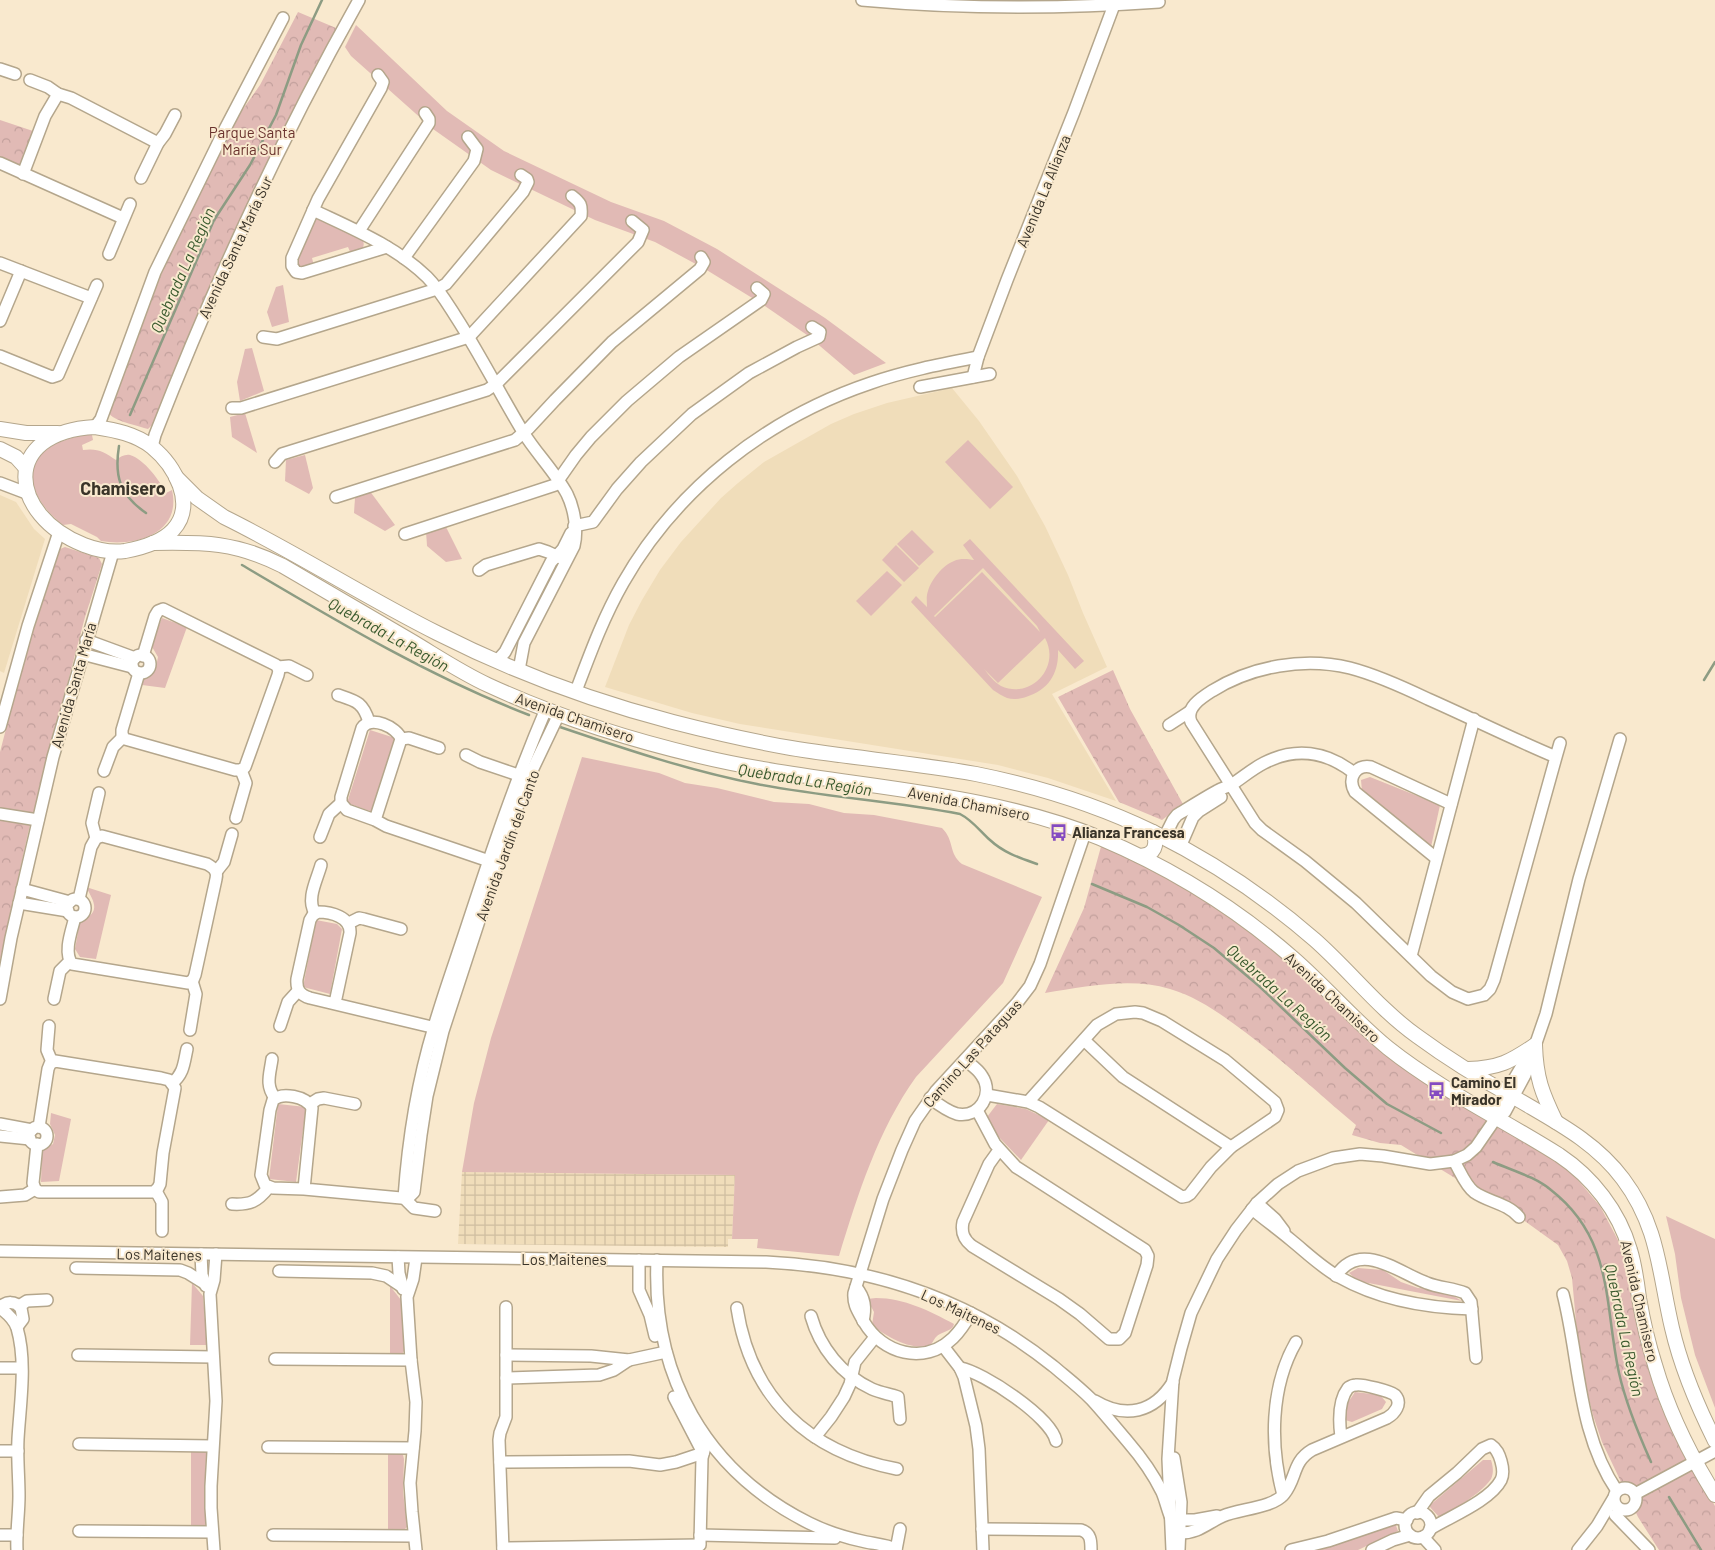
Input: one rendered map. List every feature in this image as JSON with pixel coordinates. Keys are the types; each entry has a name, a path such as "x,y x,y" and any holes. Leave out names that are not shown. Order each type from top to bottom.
{"street":[{"name":"Avenida Santa María Sur","path":"152,447 158,427 207,307 264,182 305,99 359,0"},
{"path":"862,0 992,6 1114,5 1158,2"},
{"name":"Avenida La Alianza","path":"973,377 978,357 1114,5"},
{"path":"95,427 101,419 154,272 283,18"},
{"path":"0,69 15,74"},
{"path":"378,76 382,82 381,88 313,210 292,260 292,266 297,272 303,272 387,247"},
{"path":"30,80 48,87 58,94 71,98 158,143"},
{"path":"23,174 45,116 58,94"},
{"path":"359,231 429,123 425,112"},
{"path":"142,178 158,143 175,115"},
{"path":"404,258 474,161 477,149 468,137"},
{"path":"0,164 123,218"},
{"path":"263,337 277,339 438,289 446,284 523,192 528,182 521,175"},
{"path":"232,408 241,408 469,337 581,216 582,206 572,196"},
{"path":"108,254 130,204"},
{"path":"313,210 359,231 387,247 404,258 438,289 469,337 524,434 567,494 571,506 576,540 562,558 524,644 519,670"},
{"path":"275,462 282,454 487,390 496,384 638,242 643,230 632,221"},
{"path":"336,497 515,440 524,434 612,342 700,269 704,262 701,257"},
{"path":"0,263 91,298"},
{"path":"0,320 21,271"},
{"path":"0,356 52,377 58,376 97,284"},
{"path":"405,534 547,488 558,481 581,449 627,401 679,357 761,300 764,294 757,288"},
{"path":"574,528 592,522 617,489 641,462 668,435 704,405 762,366 819,337 820,332 812,327"},
{"path":"576,691 604,619 642,553 679,505 728,460 783,423 837,396 899,374 978,357"},
{"path":"920,387 990,374"},
{"path":"0,429 29,433 61,433 95,427 122,432 152,447 176,477 182,497 180,519 172,531 153,543 131,550 113,552 88,546 59,532 43,518 29,494 25,480 25,467 39,446 61,433"},
{"path":"0,449 16,457 25,467"},
{"name":"Avenida Chamisero","path":"176,477 197,498 217,512 390,609 456,642 519,670 639,712 737,737 807,750 956,771 1018,784 1096,808 1159,835 1234,878 1280,911 1330,954 1402,1024 1509,1095 1572,1130 1603,1156 1622,1176 1639,1203 1655,1244 1677,1349 1715,1441"},
{"path":"0,483 29,494"},
{"path":"0,727 28,626 59,532"},
{"name":"Avenida Chamisero","path":"153,543 218,544 257,553 283,566 486,684 559,714 654,744 731,763 796,775 986,804 1044,818 1140,856 1198,888 1240,916 1296,960 1356,1020 1386,1046 1422,1072 1548,1148 1574,1166 1595,1186 1617,1219 1626,1238 1632,1256 1646,1332 1660,1381 1671,1410 1695,1461 1715,1495"},
{"path":"479,570 486,566 539,550 562,558"},
{"name":"Avenida Santa María","path":"0,999 3,965 55,748 113,552"},
{"path":"498,661 504,654 551,562 562,558"},
{"path":"163,609 274,663 278,667 278,675 250,756 245,767 241,770 129,742 123,737 122,730 137,663 158,611 163,609"},
{"path":"86,640 137,663"},
{"path":"443,660 445,649 456,642"},
{"path":"82,654 137,663"},
{"path":"1169,725 1189,712 1195,704 1209,693 1242,676 1278,666 1316,663 1339,666 1372,675 1556,757"},
{"path":"278,667 288,666 307,675"},
{"path":"338,695 359,703 364,709 369,722"},
{"name":"Avenida Jardín del Canto","path":"404,1198 411,1196 416,1186 419,1114 439,1029 493,862 546,709"},
{"path":"1189,712 1191,722 1258,826 1299,856 1340,890 1438,982 1458,996 1468,999 1484,995 1490,989 1498,967 1560,743"},
{"name":"Avenida Jardín del Canto","path":"523,777 559,714"},
{"path":"1410,956 1474,719"},
{"path":"375,820 401,739 397,732 376,721 369,722 362,728 341,797 341,803 347,810 386,826 493,862"},
{"path":"104,771 112,747 123,737"},
{"path":"401,739 409,738 439,748"},
{"path":"1179,1550 1181,1533 1176,1520 1168,1459 1170,1413 1174,1380 1185,1332 1203,1285 1226,1244 1255,1206 1268,1192 1288,1176 1333,1158 1372,1154 1430,1164 1454,1161 1467,1155 1476,1147 1496,1118 1504,1112 1509,1095 1525,1075 1550,999 1592,831 1620,739"},
{"path":"1140,856 1149,855 1154,850 1159,835 1177,815 1264,763 1282,756 1299,752 1314,753 1332,758 1354,773"},
{"path":"466,755 523,777"},
{"path":"1436,858 1384,813 1355,792 1351,782 1354,773 1361,767 1371,767 1451,804"},
{"path":"236,818 246,783 241,770"},
{"path":"1180,847 1195,814 1222,796 1230,785"},
{"path":"99,793 92,823 96,838 91,847 73,907 68,953 70,961 74,964 184,983 192,981"},
{"path":"320,838 329,814 341,803"},
{"path":"0,814 38,820"},
{"name":"Camino Las Pataguas","path":"874,1337 863,1321 865,1303 856,1287 873,1228 896,1165 915,1121 930,1098 1018,1003 1033,980 1085,833"},
{"path":"190,1030 196,994 192,981 195,975 216,872 224,862 232,834"},
{"path":"96,838 105,836 207,864 214,868 216,872"},
{"path":"315,913 311,907 311,899 321,865"},
{"path":"22,889 73,907"},
{"path":"19,903 73,907"},
{"path":"335,1003 350,933 349,923 344,918 323,912 315,913 310,920 300,962 296,984 298,991 306,997 439,1029"},
{"path":"349,923 359,918 401,929"},
{"path":"54,999 60,972 70,961"},
{"path":"280,1026 288,1002 298,991"},
{"path":"987,1095 1028,1102 1182,1197 1190,1194 1231,1147 1275,1117 1278,1108 1271,1098 1225,1060 1169,1025 1143,1013 1128,1012 1109,1018 1097,1025 1028,1102"},
{"path":"49,1026 47,1050 52,1062"},
{"path":"1084,1040 1123,1077 1231,1147"},
{"path":"1468,1069 1484,1069 1502,1065 1535,1045"},
{"path":"1535,1045 1539,1081 1556,1122"},
{"path":"172,1083 183,1070 187,1049"},
{"path":"272,1059 268,1085 275,1098"},
{"path":"930,1098 942,1107 956,1113 965,1114 977,1110 984,1103 987,1095 986,1084 982,1075 965,1060"},
{"path":"35,1189 41,1192 147,1193 156,1190 160,1184 163,1152 174,1093 172,1083 168,1080 58,1061 52,1062"},
{"path":"35,1189 33,1180 34,1135 48,1069 52,1062"},
{"path":"304,1189 312,1111 310,1104 302,1099 282,1096 273,1100 270,1110 261,1175 263,1182 269,1187 404,1198 414,1208 435,1211"},
{"path":"310,1104 324,1098 356,1104"},
{"path":"977,1110 999,1150 1022,1171 1145,1250 1148,1256 1147,1265 1125,1333 1120,1339 1112,1340 1106,1337 1080,1314 1059,1299 966,1241 962,1231 963,1222 988,1164 999,1150"},
{"path":"0,1124 34,1135"},
{"path":"0,1136 34,1135"},
{"path":"1454,1161 1470,1188 1476,1193 1509,1208 1519,1217"},
{"path":"232,1204 249,1204 269,1187"},
{"path":"0,1197 25,1195 35,1189"},
{"path":"156,1190 162,1202 162,1231"},
{"path":"1255,1206 1289,1238 1336,1276 1357,1286 1401,1300 1436,1306 1472,1309"},
{"name":"Los Maitenes","path":"0,1251 787,1263 860,1273 908,1286 971,1313 1027,1345 1091,1399 1129,1443 1162,1492 1176,1520"},
{"path":"201,1254 202,1275 210,1294"},
{"path":"214,1550 211,1508 212,1446 216,1401 210,1294 214,1280 216,1254"},
{"path":"398,1257 401,1286 407,1297"},
{"path":"416,1258 413,1279 407,1297 416,1415 410,1483 416,1550"},
{"path":"1336,1276 1344,1266 1353,1261 1365,1259 1378,1260 1432,1285 1462,1292 1470,1298 1476,1358"},
{"path":"639,1260 639,1290 663,1353 684,1400 708,1441 734,1471 776,1505 815,1526 852,1539 896,1550 900,1529"},
{"path":"657,1260 657,1300 663,1353 672,1394 703,1453"},
{"path":"76,1268 180,1270 204,1283"},
{"path":"279,1272 372,1273 386,1276 401,1286"},
{"path":"1563,1294 1571,1330 1584,1412 1594,1445 1615,1495 1619,1513 1649,1550"},
{"path":"19,1306 28,1300 47,1300"},
{"path":"16,1328 23,1319 23,1312 19,1306 9,1302 0,1307 10,1316 16,1328 20,1347 21,1368 17,1550"},
{"path":"506,1307 506,1417 500,1433 503,1549 700,1544 808,1537 852,1539"},
{"path":"737,1308 746,1347 763,1383 781,1408 824,1444 851,1457 896,1469"},
{"path":"814,1437 831,1417 844,1397 855,1362 874,1337 885,1345 905,1352 920,1353 944,1346 958,1333 971,1313"},
{"path":"811,1316 823,1345 833,1359 851,1377 874,1390 898,1397 900,1419"},
{"path":"1283,1495 1276,1462 1275,1422 1278,1390 1286,1363 1296,1342"},
{"path":"944,1346 960,1368 970,1397 978,1437 982,1550"},
{"path":"506,1355 591,1356 629,1360 663,1353"},
{"path":"78,1355 213,1357"},
{"path":"275,1359 411,1360"},
{"path":"506,1378 599,1375 614,1370 629,1360"},
{"path":"0,1368 21,1368"},
{"path":"960,1368 972,1371 989,1380 1015,1398 1046,1423 1053,1431 1056,1441"},
{"name":"Los Maitenes","path":"1091,1399 1116,1411 1130,1412 1158,1400 1174,1380"},
{"path":"1176,1520 1195,1520 1224,1516 1270,1503 1283,1495 1297,1464 1308,1452 1341,1438 1391,1416 1398,1407 1395,1395 1387,1391 1357,1384 1348,1388 1343,1397 1340,1411 1341,1438"},
{"path":"700,1544 703,1453 708,1441"},
{"path":"79,1444 212,1446"},
{"path":"1372,1550 1393,1540 1410,1535 1418,1538 1472,1505 1502,1480 1503,1469 1499,1453 1491,1445 1482,1449 1429,1496 1417,1513"},
{"path":"268,1447 413,1448"},
{"path":"0,1451 18,1451"},
{"path":"1635,1494 1715,1451"},
{"path":"500,1462 629,1460 660,1465 672,1464 703,1453"},
{"path":"1276,1462 1289,1465 1297,1464"},
{"path":"1578,1550 1597,1526 1615,1495 1626,1488 1635,1494 1635,1505 1597,1526"},
{"path":"1410,1535 1405,1526 1407,1520 1411,1515 1417,1513 1424,1514 1429,1519 1427,1533 1435,1550"},
{"path":"1181,1533 1198,1530 1224,1516"},
{"path":"1291,1550 1396,1518 1407,1520"},
{"path":"1172,1550 1176,1520"},
{"path":"808,1537 813,1534 815,1526"},
{"path":"982,1529 1081,1530 1090,1537 1091,1550"},
{"path":"79,1531 212,1532"},
{"path":"0,1535 17,1535"},
{"path":"273,1535 414,1536"}],"shaded area":[{"path":"952,388 979,421 1017,476 1045,526 1107,667 1052,694 1116,801 1048,778 998,765 740,724 692,713 605,687 629,625 660,570 681,542 721,498 738,483 764,462 831,424 887,403"},
{"path":"0,495 16,502 34,529 45,539 4,673 0,671"},
{"path":"462,1172 735,1175 732,1239 728,1239 728,1247 458,1244"}],"green space":[{"name":"Parque Santa María Sur","path":"298,12 336,28 224,253 152,425 148,429 113,417 107,410 161,275 231,126 260,85"},
{"path":"356,25 447,111 504,151 611,202 664,221 717,249 825,318 886,363 854,375 807,335 762,304 705,269 655,242 595,220 491,170 433,129 351,56 345,47"},
{"path":"0,120 36,132 23,167 0,158"},
{"path":"315,219 322,220 363,240 363,248 351,254 348,247 312,258 314,266 300,268 297,263 297,257"},
{"path":"283,285 289,322 272,327 267,312 276,287"},
{"path":"252,348 264,391 240,401 237,382 245,349"},
{"path":"245,413 257,453 232,437 230,417"},
{"path":"81,435 92,435 93,440 82,445 83,450 101,451 116,460 126,455 135,457 151,471 166,493 172,490 173,505 170,517 163,527 153,534 128,542 101,541 97,537 71,524 63,525 54,517 39,498 34,488 32,477 34,467 39,457 49,448"},
{"path":"968,440 1013,487 990,509 945,462"},
{"path":"305,455 313,488 309,494 285,481 286,460"},
{"path":"369,490 395,525 385,531 354,513 355,498"},
{"path":"445,525 462,559 446,562 427,546 426,531"},
{"path":"912,530 934,552 919,566 897,544"},
{"path":"970,539 1084,661 1075,669 1058,650 1057,666 1051,680 1041,690 1026,697 1014,699 1007,698 993,690 911,602 916,596 927,607 927,595 930,587 942,569 956,560 974,560 963,545","holes":["983,568 1037,626 1040,632 982,572 934,616","1045,638 1049,649 1049,660 1046,670 1032,685 1012,689 1001,686 994,680 984,669 998,683"]},
{"path":"896,545 919,568 904,582 882,560"},
{"path":"65,547 99,558 102,564 85,617 28,833 0,961 0,752 21,671 55,555 60,549"},
{"path":"887,571 902,585 871,616 856,601"},
{"path":"162,618 187,627 165,688 142,685 142,680 156,667 158,657 151,645"},
{"path":"1113,670 1130,709 1183,804 1162,820 1119,802 1058,697"},
{"path":"370,730 395,738 373,812 347,803"},
{"path":"582,757 659,773 685,783 717,788 774,802 809,804 844,813 874,815 942,828 949,838 955,856 962,864 1042,897 1003,983 916,1077 903,1097 870,1163 839,1256 757,1248 758,1239 732,1239 735,1175 462,1172 474,1103 491,1038"},
{"path":"1370,777 1440,805 1431,847 1362,791 1361,780"},
{"path":"1102,843 1130,856 1209,901 1282,955 1322,994 1564,1166 1577,1179 1600,1206 1620,1244 1628,1269 1640,1341 1654,1387 1662,1409 1715,1506 1715,1550 1659,1550 1638,1517 1602,1442 1593,1415 1585,1383 1577,1333 1572,1278 1567,1261 1558,1245 1522,1219 1401,1145 1380,1143 1352,1135 1356,1125 1274,1054 1209,1007 1180,992 1155,985 1123,983 1045,993 1084,908"},
{"path":"86,887 111,895 96,959 80,957 75,949 80,921 87,918 94,911 94,903"},
{"path":"316,920 337,924 342,929 330,994 303,987"},
{"path":"278,1104 306,1107 296,1182 269,1179"},
{"path":"997,1104 1026,1109 1049,1120 1021,1160 993,1131 987,1117"},
{"path":"51,1113 71,1119 59,1181 41,1182 42,1151 53,1144 55,1135 50,1124"},
{"path":"1666,1216 1715,1239 1715,1408 1695,1355 1681,1298 1675,1254"},
{"path":"1358,1268 1383,1270 1401,1282 1418,1288 1432,1289 1450,1294 1462,1301 1358,1281 1349,1273"},
{"path":"192,1283 203,1296 207,1345 190,1345"},
{"path":"390,1286 401,1300 403,1307 404,1351 402,1354 390,1354"},
{"path":"867,1299 897,1300 916,1306 954,1324 953,1327 938,1335 931,1344 922,1347 899,1341 872,1325 874,1312"},
{"path":"1355,1392 1380,1395 1386,1402 1382,1409 1352,1422 1345,1420 1347,1404"},
{"path":"191,1451 204,1451 206,1453 205,1490 207,1522 204,1527 191,1527"},
{"path":"400,1453 404,1459 403,1491 407,1527 403,1531 388,1530 388,1454"},
{"path":"1483,1460 1491,1460 1493,1470 1487,1485 1440,1518 1429,1506"},
{"path":"1395,1523 1398,1531 1358,1550 1309,1550"}],"waterway":[{"name":"Quebrada La Región","path":"130,415 214,220 250,165 276,115 301,45 322,0"},
{"name":"Quebrada La Región","path":"119,446 117,467 121,484 130,499 146,513"},
{"name":"Quebrada La Región","path":"242,565 418,665 491,700 529,715"},
{"path":"1704,680 1715,662"},
{"name":"Quebrada La Región","path":"560,727 658,759 732,779 960,814 972,822 1001,848 1012,855 1037,864"},
{"name":"Quebrada La Región","path":"1092,884 1147,907 1214,948 1259,986 1345,1068 1387,1104 1441,1133"},
{"name":"Quebrada La Región","path":"1493,1162 1530,1177 1551,1190 1571,1209 1586,1230 1596,1251 1603,1274 1614,1347 1625,1396 1651,1462"},
{"name":"Quebrada La Región","path":"1669,1497 1701,1550"}],"place":[{"name":"Alianza Francesa","path":"1058,832"},
{"name":"Camino El Mirador","path":"1437,1091"}],"district":[{"name":"Chamisero","path":"123,488"}]}
